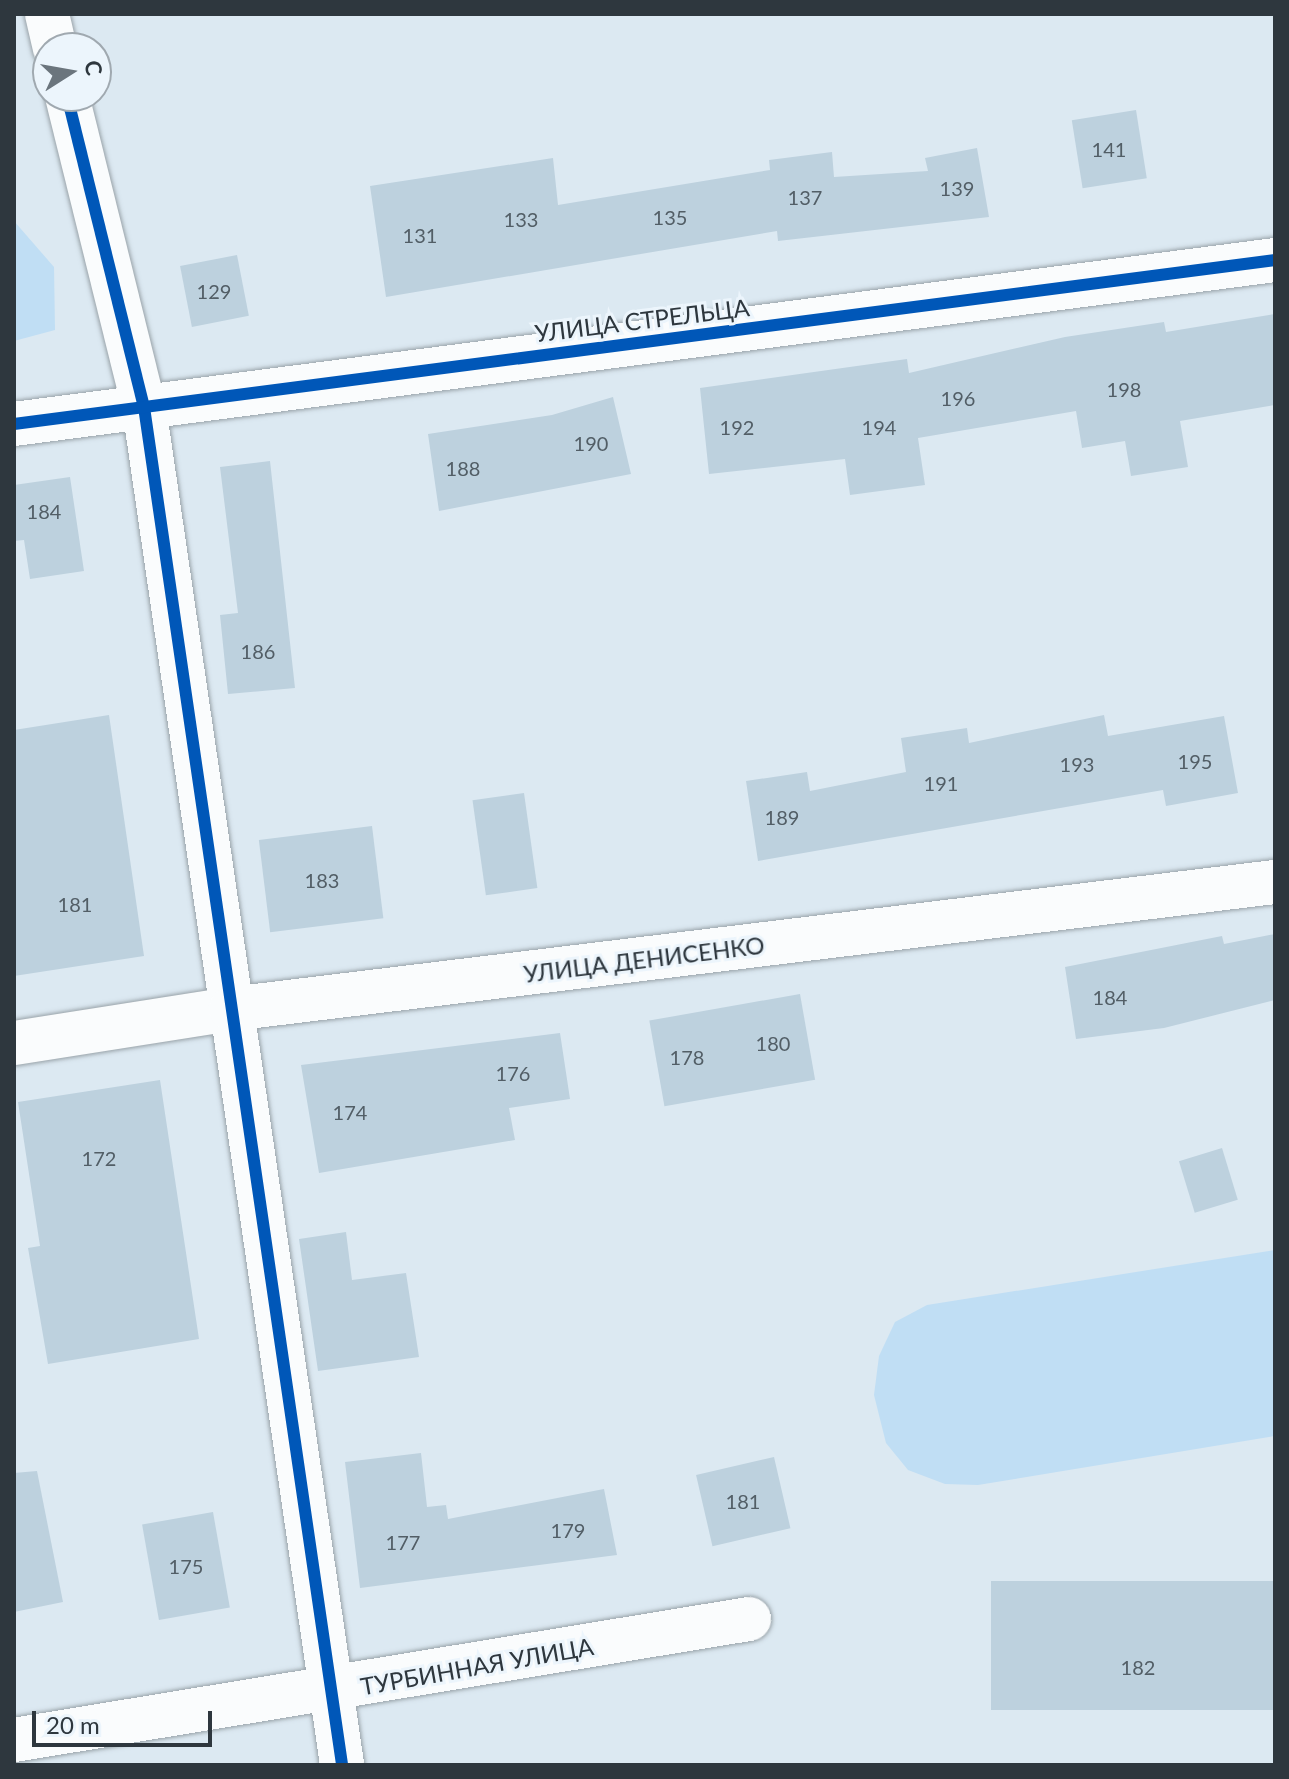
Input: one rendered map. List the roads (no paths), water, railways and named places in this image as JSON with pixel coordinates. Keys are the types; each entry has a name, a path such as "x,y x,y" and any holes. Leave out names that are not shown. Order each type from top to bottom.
{"street":[{"path":"71,112 144,407 342,1765"},
{"name":"УЛИЦА СТРЕЛЬЦА","path":"14,424 1275,260"},
{"name":"УЛИЦА ДЕНИСЕНКО","path":"14,1043 231,1009 1275,882"},
{"name":"ТУРБИННАЯ УЛИЦА","path":"14,1740 333,1691 749,1619"}]}
